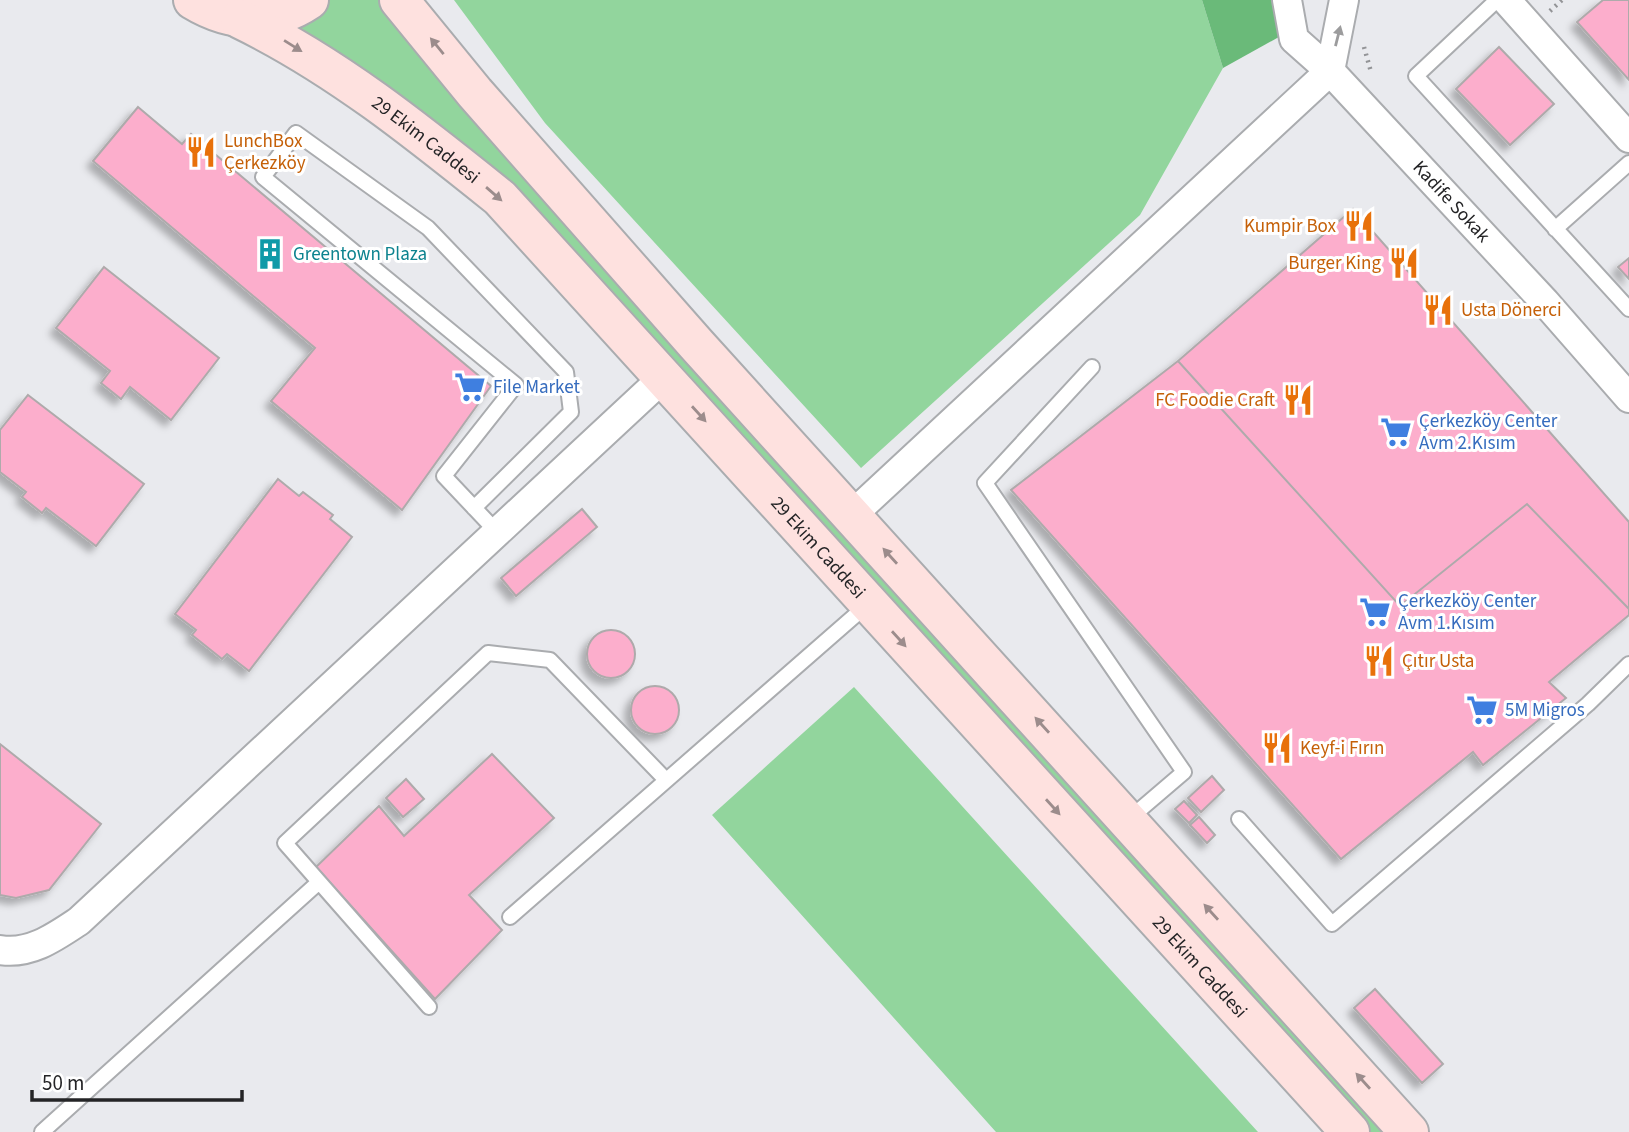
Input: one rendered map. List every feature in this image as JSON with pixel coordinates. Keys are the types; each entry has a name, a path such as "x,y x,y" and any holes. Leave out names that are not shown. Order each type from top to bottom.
{"main road":[{"name":"29 Ekim Caddesi","path":"193,0 212,11 240,19 289,43 418,132 500,198 665,376 868,604 1350,1132"},
{"path":"240,19 268,18 295,9 309,0"},
{"path":"399,0 475,93 1409,1132"}],"street":[{"name":"Kadife Sokak","path":"1287,0 1294,39 1330,71 1545,302 1629,398"},
{"path":"852,515 1330,71 1344,0"},
{"path":"1506,0 1629,138"},
{"path":"0,950 14,952 46,943 79,921 665,376"}],"lane":[{"path":"1497,0 1416,76 1629,309"},
{"path":"474,508 570,412 566,372 428,228 296,132 263,177 516,385 444,476 474,508 496,531"},
{"path":"1555,229 1629,163"},
{"path":"1092,367 985,483 1184,772 1128,820"},
{"path":"510,917 868,604"},
{"path":"429,1007 285,843 488,653 550,660 666,780"},
{"path":"1238,818 1332,924 1588,705 1628,667"},
{"path":"42,1132 319,882"}],"green space":[{"path":"324,0 386,0 1401,1132 1357,1132 506,190 279,25"},
{"path":"454,0 1202,0 1223,68 1140,215 861,468 545,123"},
{"path":"1202,0 1281,0 1286,33 1223,68"},
{"path":"854,687 1258,1132 996,1132 712,815"}],"building":[{"path":"1603,0 1629,0 1629,80 1577,22"},
{"path":"1499,47 1554,104 1510,145 1456,89"},
{"name":"Greentown Plaza","path":"138,107 182,144 191,134 491,386 402,510 271,401 315,348 93,161"},
{"name":"Çerkezköy Center Avm 2.Kısım","path":"1353,209 1629,522 1629,609 1527,504 1400,606 1178,361"},
{"path":"1629,258 1629,279 1618,267"},
{"path":"104,267 219,358 171,420 130,387 121,399 101,383 110,371 56,328"},
{"name":"Çerkezköy Center Avm 1.Kısım","path":"1178,361 1400,606 1527,504 1629,609 1629,615 1549,682 1566,698 1483,765 1473,752 1341,859 1011,490"},
{"path":"28,395 144,484 96,546 46,508 42,513 22,497 26,492 0,472 0,430"},
{"path":"278,479 299,496 303,492 333,515 330,519 352,537 249,671 227,654 222,659 192,635 196,630 175,614"},
{"path":"582,509 597,527 516,596 501,578"},
{"path":"611,630 628,637 635,654 628,671 611,678 594,671 587,654 594,637"},
{"path":"655,686 672,693 679,710 672,727 655,734 638,727 631,710 638,693"},
{"path":"0,744 101,824 49,890 16,898 0,895"},
{"path":"492,754 554,818 469,895 502,930 435,999 316,867 379,806 404,836"},
{"path":"1212,776 1224,790 1201,812 1188,798"},
{"path":"406,779 424,799 403,817 386,798"},
{"path":"1184,801 1197,815 1189,823 1175,809"},
{"path":"1199,817 1215,835 1207,843 1190,825"},
{"path":"1375,989 1443,1064 1422,1083 1354,1008"}],"place":[{"name":"LunchBox Çerkezköy","path":"201,152"},
{"name":"Kumpir Box","path":"1359,226"},
{"name":"Greentown Plaza","path":"270,254"},
{"name":"Burger King","path":"1404,263"},
{"name":"Usta Dönerci","path":"1438,310"},
{"name":"File Market","path":"470,387"},
{"name":"FC Foodie Craft","path":"1298,400"},
{"name":"Çerkezköy Center Avm 2.Kısım","path":"1396,432"},
{"name":"Çerkezköy Center Avm 1.Kısım","path":"1375,612"},
{"name":"Çıtır Usta","path":"1379,661"},
{"name":"5M Migros","path":"1482,710"},
{"name":"Keyf-i Fırın","path":"1277,748"}]}
